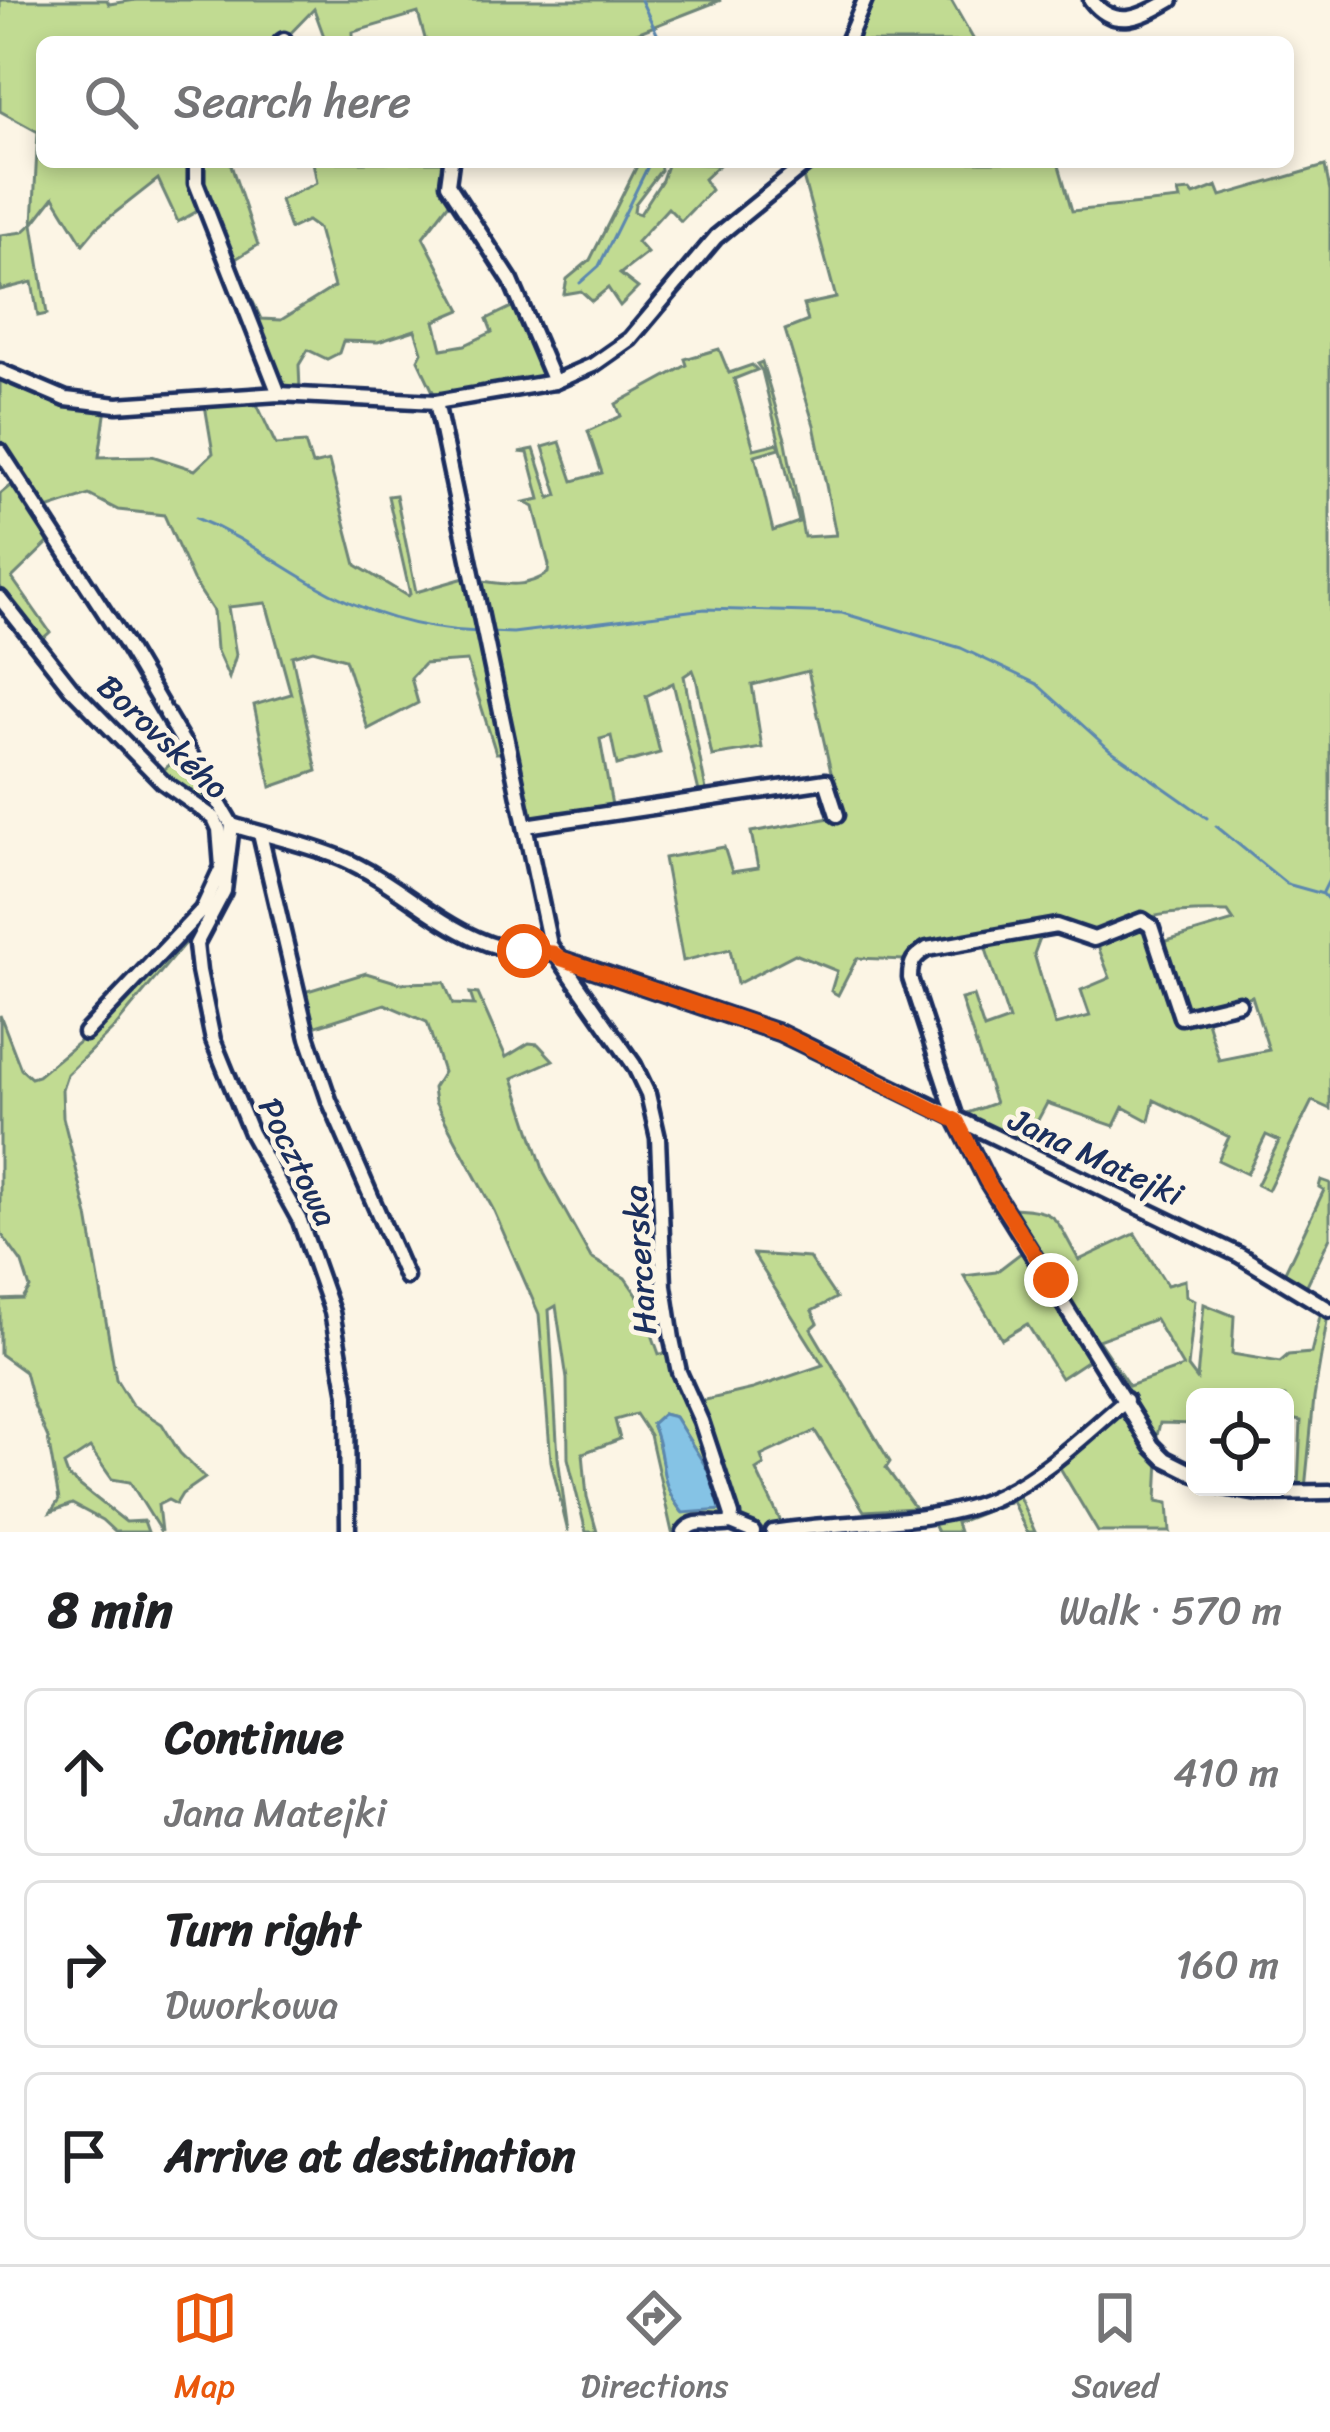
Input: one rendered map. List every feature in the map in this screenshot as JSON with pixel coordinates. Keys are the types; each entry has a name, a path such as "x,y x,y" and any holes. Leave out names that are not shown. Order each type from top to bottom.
{"street":[{"path":"850,36 865,0"},
{"path":"1091,0 1113,19 1147,14 1171,0"},
{"path":"196,168 196,183 279,394"},
{"path":"450,168 448,184 511,280 554,382"},
{"path":"0,371 46,393 82,403 279,394 436,402 554,382 593,365 630,338 716,237 801,168"},
{"path":"436,402 557,956"},
{"path":"0,451 68,552 232,825"},
{"name":"Borovského","path":"0,598 71,688 163,782 214,818 219,829 222,867 202,910 85,1033"},
{"path":"526,826 826,782 837,815"},
{"name":"Jana Matejki","path":"232,825 341,859 398,890 449,928 486,943 557,956 780,1033 1239,1255 1330,1310"},
{"name":"Pocztowa","path":"232,825 224,891 196,944 199,971 213,1040 251,1133 300,1221 332,1312 347,1395 348,1532"},
{"name":"Pocztowa","path":"260,834 308,1037 329,1100 406,1277"},
{"path":"1186,1470 1154,1448 987,1181 957,1121 910,978 914,957 927,950 1055,926 1094,939 1142,920 1151,926 1181,1017 1239,1003"},
{"name":"Harcerska","path":"557,956 634,1065 648,1094 660,1161 664,1286 672,1339 679,1372 730,1503 731,1523"},
{"path":"773,1532 947,1512 989,1501 1031,1479 1126,1400"},
{"path":"1294,1492 1330,1492"},
{"path":"684,1532 699,1522 731,1523 753,1532"}],"green space":[{"path":"0,0 107,0 109,4 136,0 721,0 629,36 424,36 418,13 353,32 353,36 324,36 314,9 288,36 36,36 36,131 0,111"},
{"path":"873,0 951,0 972,36 855,36"},
{"path":"1325,166 1330,191 1330,1109 1312,1101 1268,1190 1257,1185 1279,1141 1266,1135 1247,1174 1218,1160 1229,1137 1154,1100 1149,1121 1123,1107 1114,1126 1047,1103 1023,1148 959,1116 995,1103 961,999 973,996 984,1029 1009,1020 984,943 1041,935 1034,954 1055,1025 1090,1016 1081,990 1110,978 1096,941 1146,924 1180,1019 1206,1018 1219,1060 1269,1050 1252,996 1185,1017 1160,943 1234,921 1228,912 1159,915 1094,936 1054,923 922,947 905,960 857,958 838,995 831,991 837,971 795,954 737,984 730,949 683,961 664,858 724,847 732,872 758,868 751,832 841,816 808,671 752,685 762,748 712,756 693,670 684,676 707,795 700,796 673,683 646,696 660,753 617,765 611,736 600,739 613,811 530,820 464,514 483,581 525,583 548,573 534,507 525,502 540,499 528,453 519,452 534,449 550,498 558,495 543,447 560,442 573,481 602,473 588,431 621,416 616,404 687,365 685,359 719,349 729,373 752,365 757,370 734,379 754,449 778,443 780,448 755,455 773,531 799,522 762,371 757,364 762,362 786,442 804,537 836,535 814,425 785,330 808,321 803,305 836,298 803,177 810,168 1060,168 1072,211 1180,200 1178,192 1194,195 1217,186 1221,196"},
{"path":"36,168 194,168 201,209 178,222 158,179 97,227 83,244 54,197 33,224 47,314 38,316 32,282 0,290 0,235 23,232 33,223"},
{"path":"199,168 232,168 258,245 234,260 261,319 281,320 334,287 318,229 307,221 290,229 280,200 317,183 314,168 451,168 453,198 423,237 461,310 435,321 442,349 465,345 492,332 487,319 518,304 549,375 436,398 418,360 422,352 415,330 378,342 343,341 339,353 327,359 308,350 299,365 300,390 280,389 198,178"},
{"path":"636,168 661,170 635,204 634,212 640,214 666,168 716,168 704,179 711,190 681,221 668,208 637,242 647,253 620,274 638,288 620,306 608,288 592,301 581,291 564,294 567,279 590,260"},
{"path":"0,376 63,402 106,408 99,457 152,456 195,470 213,453 205,405 255,400 276,445 305,443 312,465 329,461 356,565 407,596 388,496 396,495 416,592 468,577 507,753 496,753 467,661 424,664 411,678 418,703 368,729 345,659 313,650 292,656 317,771 271,787 254,705 291,694 266,603 228,607 236,655 229,678 216,649 213,611 193,580 164,515 118,510 89,495 47,509 0,444"},
{"path":"17,480 54,537 12,578 50,632 39,642 0,591 0,494"},
{"path":"184,753 229,829 214,897 222,824 162,771"},
{"path":"195,922 194,932 116,1026 67,1074 62,1089 63,1117 88,1216 116,1379 132,1405 162,1424 180,1453 205,1478 176,1504 168,1500 158,1505 161,1532 130,1482 112,1479 90,1448 64,1465 68,1476 126,1522 144,1521 148,1532 115,1532 72,1504 51,1512 59,1500 48,1438 25,1372 0,1354 0,1300 23,1299 30,1288 22,1263 0,1232 0,1015 21,1069 31,1078 38,1076 79,1042"},
{"path":"366,973 399,983 444,982 453,1004 474,1005 470,993 478,994 506,1057 529,1043 538,1044 553,1060 513,1078 545,1175 591,1258 625,1278 639,1298 659,1354 670,1353 728,1505 723,1522 700,1518 672,1532 650,1435 636,1414 615,1420 620,1439 583,1453 587,1497 597,1532 586,1532 568,1458 567,1379 556,1306 549,1310 568,1532 551,1461 539,1314 494,1211 435,1102 433,1088 443,1072 427,1022 385,1004 310,1028 301,993","holes":["663,1414 675,1417 719,1488 722,1510 682,1512 674,1501 652,1424"]},
{"path":"1321,1180 1330,1183 1330,1237 1305,1289 1282,1278 1324,1190 1319,1187"},
{"path":"1009,1208 1038,1211 1054,1219 1079,1260 1135,1234 1167,1285 1185,1280 1186,1296 1195,1300 1188,1367 1197,1379 1204,1304 1234,1316 1232,1354 1280,1362 1288,1355 1311,1353 1320,1316 1328,1315 1305,1489 1298,1486 1301,1421 1294,1420 1294,1388 1186,1388 1186,1424 1160,1423 1154,1448","holes":["1155,1319 1183,1367 1129,1386 1098,1340"]},
{"path":"1026,1249 1094,1356 1061,1378 1027,1324 1002,1339 964,1276 996,1272"},
{"path":"753,1254 809,1258 836,1298 812,1311 818,1323 811,1329 890,1462 886,1468 915,1508 864,1511 815,1431 761,1456 764,1465 756,1470 784,1528 765,1531 736,1525 697,1402 823,1365"},
{"path":"1125,1406 1159,1458 1157,1501 1168,1503 1170,1532 1098,1532 1056,1461"},
{"path":"1017,1492 1035,1532 1027,1532 1012,1501 956,1523 959,1532 937,1532 929,1517"}],"water":[{"path":"663,1414 675,1417 719,1488 723,1510 683,1513 674,1501 652,1424"}],"waterway":[{"path":"641,0 658,36"},
{"path":"580,283 599,266 647,168"},
{"path":"196,518 371,611 434,628 479,632"},
{"path":"489,632 705,609 842,613 961,648 1037,684 1109,749 1207,818"},
{"path":"1216,826 1287,884 1323,894 1330,902"},
{"path":"1323,892 1330,878"}],"route":[{"path":"524,951 553,953 780,1033 957,1121 987,1181 1051,1280"}]}
